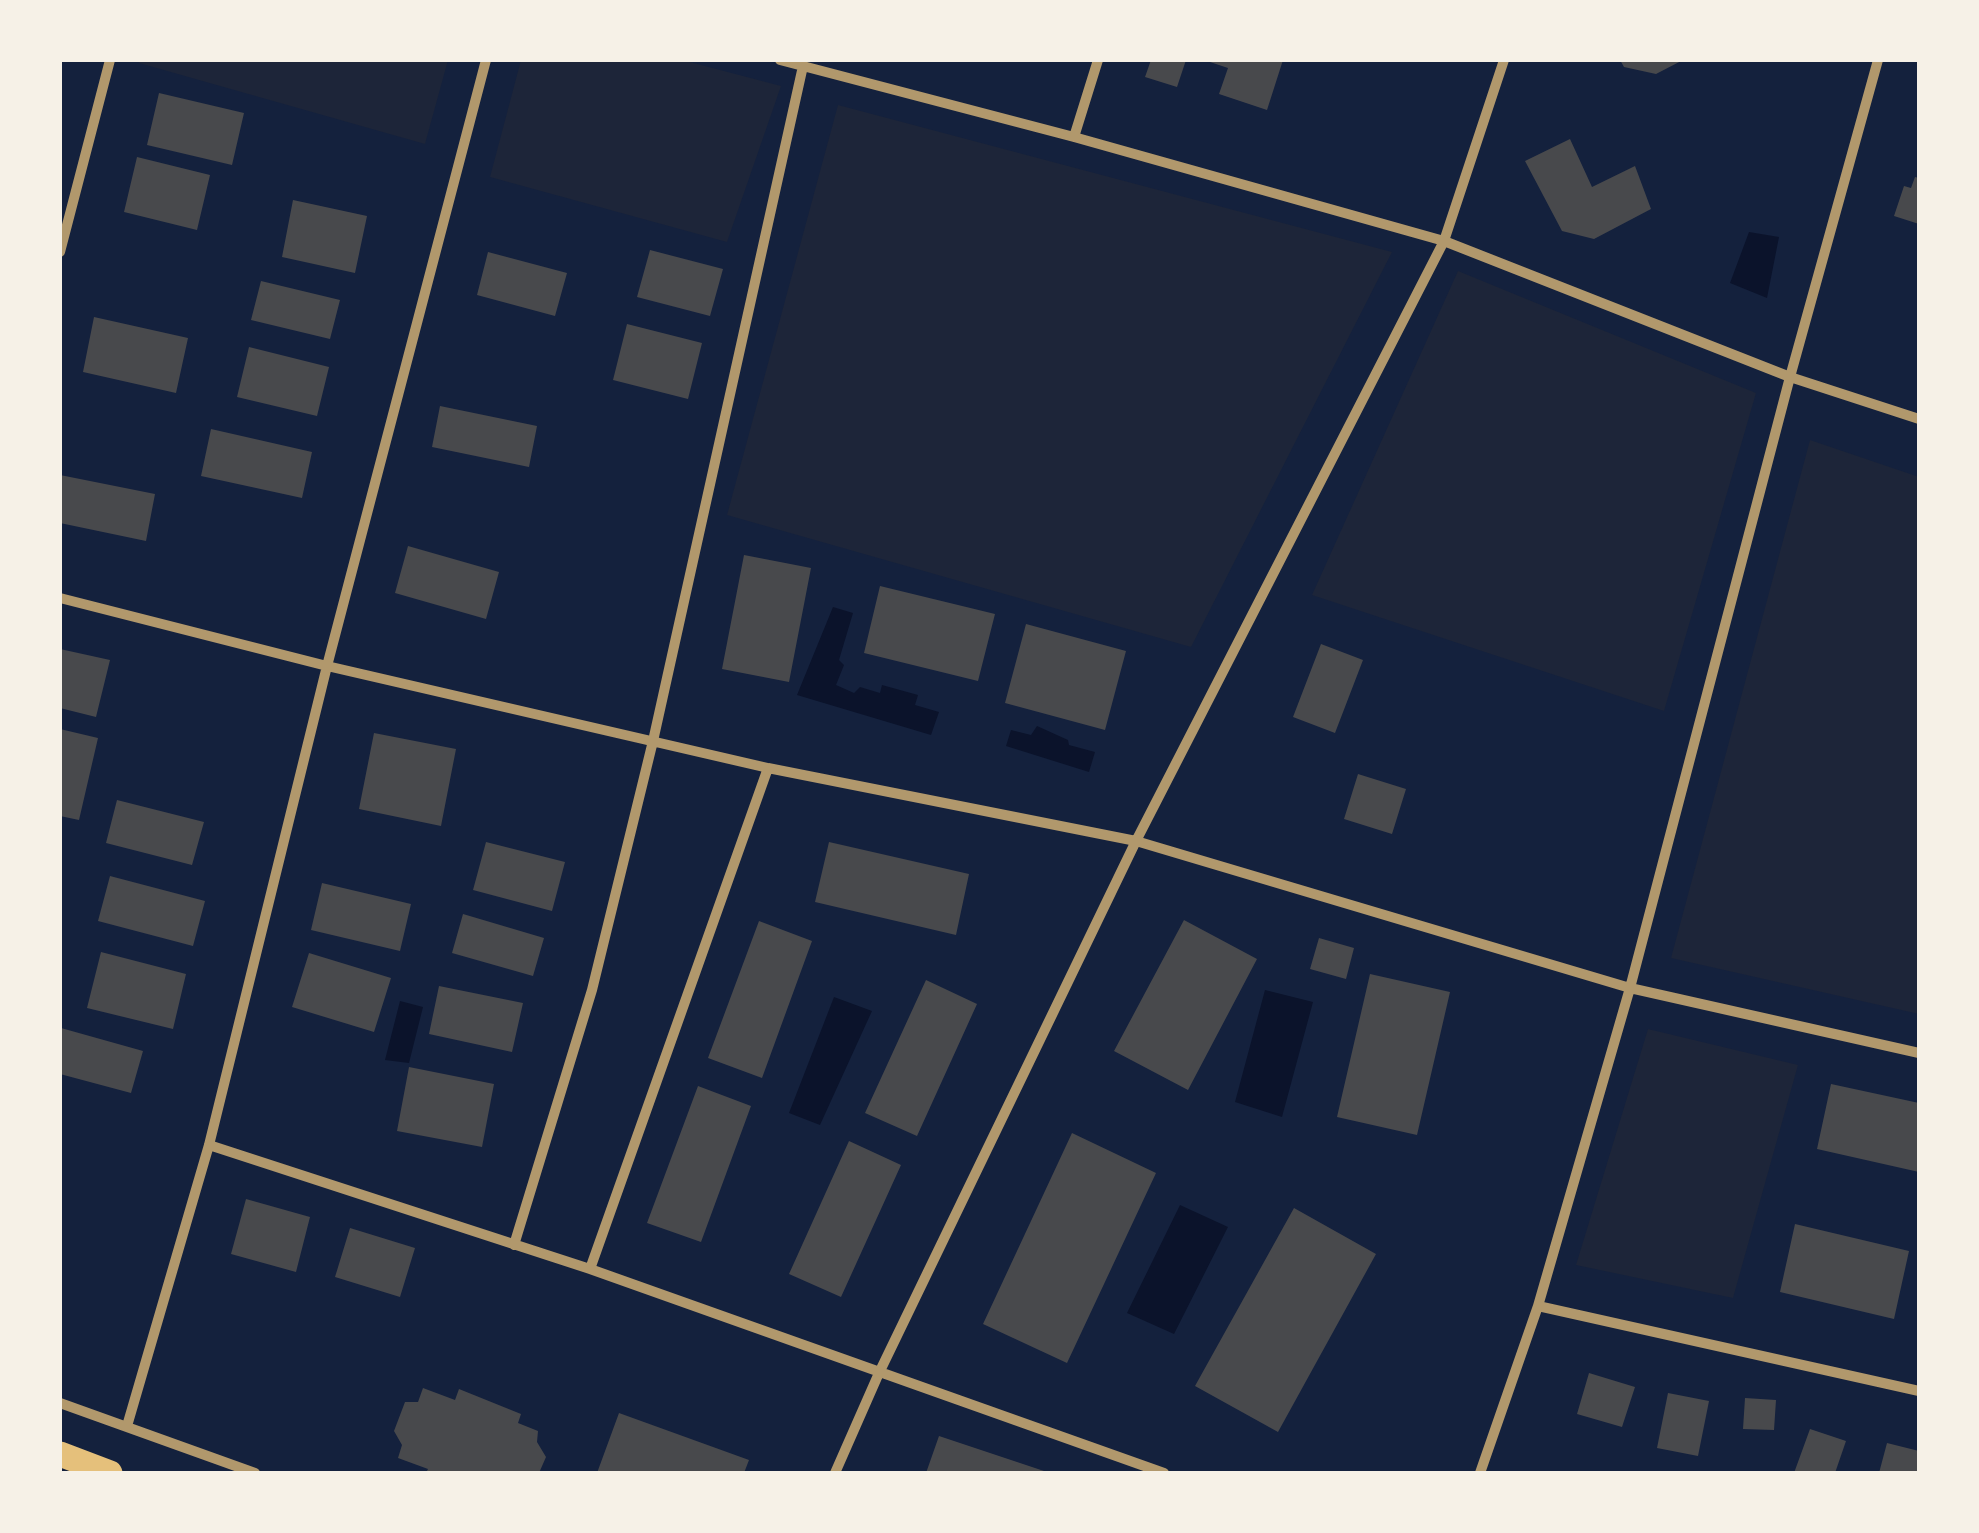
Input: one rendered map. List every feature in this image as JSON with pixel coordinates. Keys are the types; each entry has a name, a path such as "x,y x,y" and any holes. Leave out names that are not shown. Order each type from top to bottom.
{"main road":[{"path":"60,1454 110,1473"}],"street":[{"path":"60,252 110,60"},
{"path":"127,1426 209,1146 327,666 486,60"},
{"path":"780,60 1074,137 1444,241 1790,376 1919,419"},
{"path":"1074,137 1098,60"},
{"path":"835,1473 879,1373 1136,841 1444,241 1504,60"},
{"path":"1480,1473 1538,1306 1630,988 1790,376 1878,60"},
{"path":"514,1245 592,990 804,66"},
{"path":"60,598 327,666 768,768 1136,841 1630,988 1919,1053"},
{"path":"590,1269 768,768"},
{"path":"209,1146 590,1269 1164,1473"},
{"path":"1538,1306 1919,1390"},
{"path":"60,1403 254,1473"}],"shaded area":[{"path":"448,60 425,144 139,63"},
{"path":"521,60 682,60 781,86 727,242 490,177"},
{"path":"838,105 1392,252 1191,647 727,515"},
{"path":"1749,232 1779,237 1767,298 1730,283"},
{"path":"1458,271 1756,393 1664,711 1312,595"},
{"path":"1810,440 1919,477 1919,1014 1671,958"},
{"path":"833,607 853,613 839,660 844,665 836,685 854,693 860,687 880,693 882,685 918,695 915,705 939,712 931,735 797,695"},
{"path":"1037,726 1068,740 1069,745 1095,752 1089,772 1006,746 1011,730 1031,735"},
{"path":"1265,990 1313,1002 1282,1117 1235,1102"},
{"path":"834,997 872,1011 820,1125 789,1113"},
{"path":"400,1001 423,1007 409,1063 385,1060"},
{"path":"1648,1029 1798,1065 1733,1298 1576,1265"},
{"path":"1180,1205 1228,1227 1174,1334 1127,1313"}],"building":[{"path":"1151,60 1186,60 1177,87 1145,77"},
{"path":"1283,60 1267,110 1219,94 1228,68 1207,61"},
{"path":"1620,60 1683,60 1656,74 1624,67"},
{"path":"159,93 244,113 232,165 147,145"},
{"path":"1570,139 1592,187 1635,166 1651,209 1594,239 1562,231 1525,161"},
{"path":"137,157 210,175 197,230 124,212"},
{"path":"1915,177 1919,178 1919,224 1894,216 1904,186 1911,188"},
{"path":"293,200 367,216 355,273 282,257"},
{"path":"650,250 723,269 710,316 637,297"},
{"path":"488,252 567,273 555,316 477,295"},
{"path":"261,281 340,300 330,339 251,320"},
{"path":"94,317 188,338 176,393 83,372"},
{"path":"627,324 702,343 688,399 613,380"},
{"path":"249,347 329,367 317,416 237,397"},
{"path":"440,406 537,426 529,467 432,447"},
{"path":"211,429 312,452 302,498 201,476"},
{"path":"60,475 155,494 146,541 60,523"},
{"path":"408,546 499,572 486,619 395,593"},
{"path":"744,555 811,568 789,682 722,669"},
{"path":"880,586 995,614 978,681 864,653"},
{"path":"1026,624 1126,651 1105,730 1005,703"},
{"path":"1321,644 1363,660 1335,733 1293,717"},
{"path":"60,649 110,660 96,717 60,708"},
{"path":"60,729 98,738 79,820 60,816"},
{"path":"374,733 456,749 441,826 359,809"},
{"path":"1358,774 1406,789 1392,834 1344,819"},
{"path":"117,800 204,822 192,865 106,843"},
{"path":"486,842 565,862 552,911 473,890"},
{"path":"829,842 969,874 956,935 815,902"},
{"path":"110,876 205,901 193,946 98,921"},
{"path":"322,883 411,904 400,951 311,930"},
{"path":"463,914 544,938 533,976 452,953"},
{"path":"1184,920 1257,959 1188,1090 1114,1051"},
{"path":"759,921 812,941 762,1078 708,1058"},
{"path":"1319,938 1354,948 1346,979 1310,969"},
{"path":"101,952 186,974 173,1029 87,1008"},
{"path":"309,953 391,978 374,1032 292,1007"},
{"path":"1370,974 1450,992 1417,1135 1337,1117"},
{"path":"926,980 977,1004 917,1136 865,1113"},
{"path":"439,986 523,1003 512,1052 429,1034"},
{"path":"61,1028 143,1051 131,1093 60,1074"},
{"path":"409,1067 494,1084 482,1147 397,1131"},
{"path":"1831,1084 1919,1103 1919,1172 1817,1149"},
{"path":"698,1086 751,1106 701,1242 647,1223"},
{"path":"1072,1133 1156,1173 1067,1363 983,1324"},
{"path":"849,1141 901,1165 841,1297 789,1274"},
{"path":"246,1199 310,1217 296,1272 231,1254"},
{"path":"1294,1208 1376,1254 1278,1432 1195,1386"},
{"path":"1795,1224 1909,1251 1894,1319 1780,1292"},
{"path":"350,1228 415,1248 400,1297 335,1277"},
{"path":"1589,1373 1635,1387 1622,1427 1577,1414"},
{"path":"423,1388 455,1400 459,1389 521,1414 518,1423 538,1431 537,1442 546,1457 539,1473 426,1473 428,1469 398,1458 402,1445 394,1431 405,1402 418,1402"},
{"path":"1668,1393 1709,1401 1698,1456 1657,1448"},
{"path":"1745,1398 1776,1400 1774,1430 1743,1429"},
{"path":"619,1413 749,1460 744,1473 597,1473"},
{"path":"1810,1429 1846,1441 1835,1473 1794,1473"},
{"path":"939,1436 1047,1472 1047,1473 926,1473"},
{"path":"1887,1443 1919,1451 1919,1473 1879,1473"}]}
